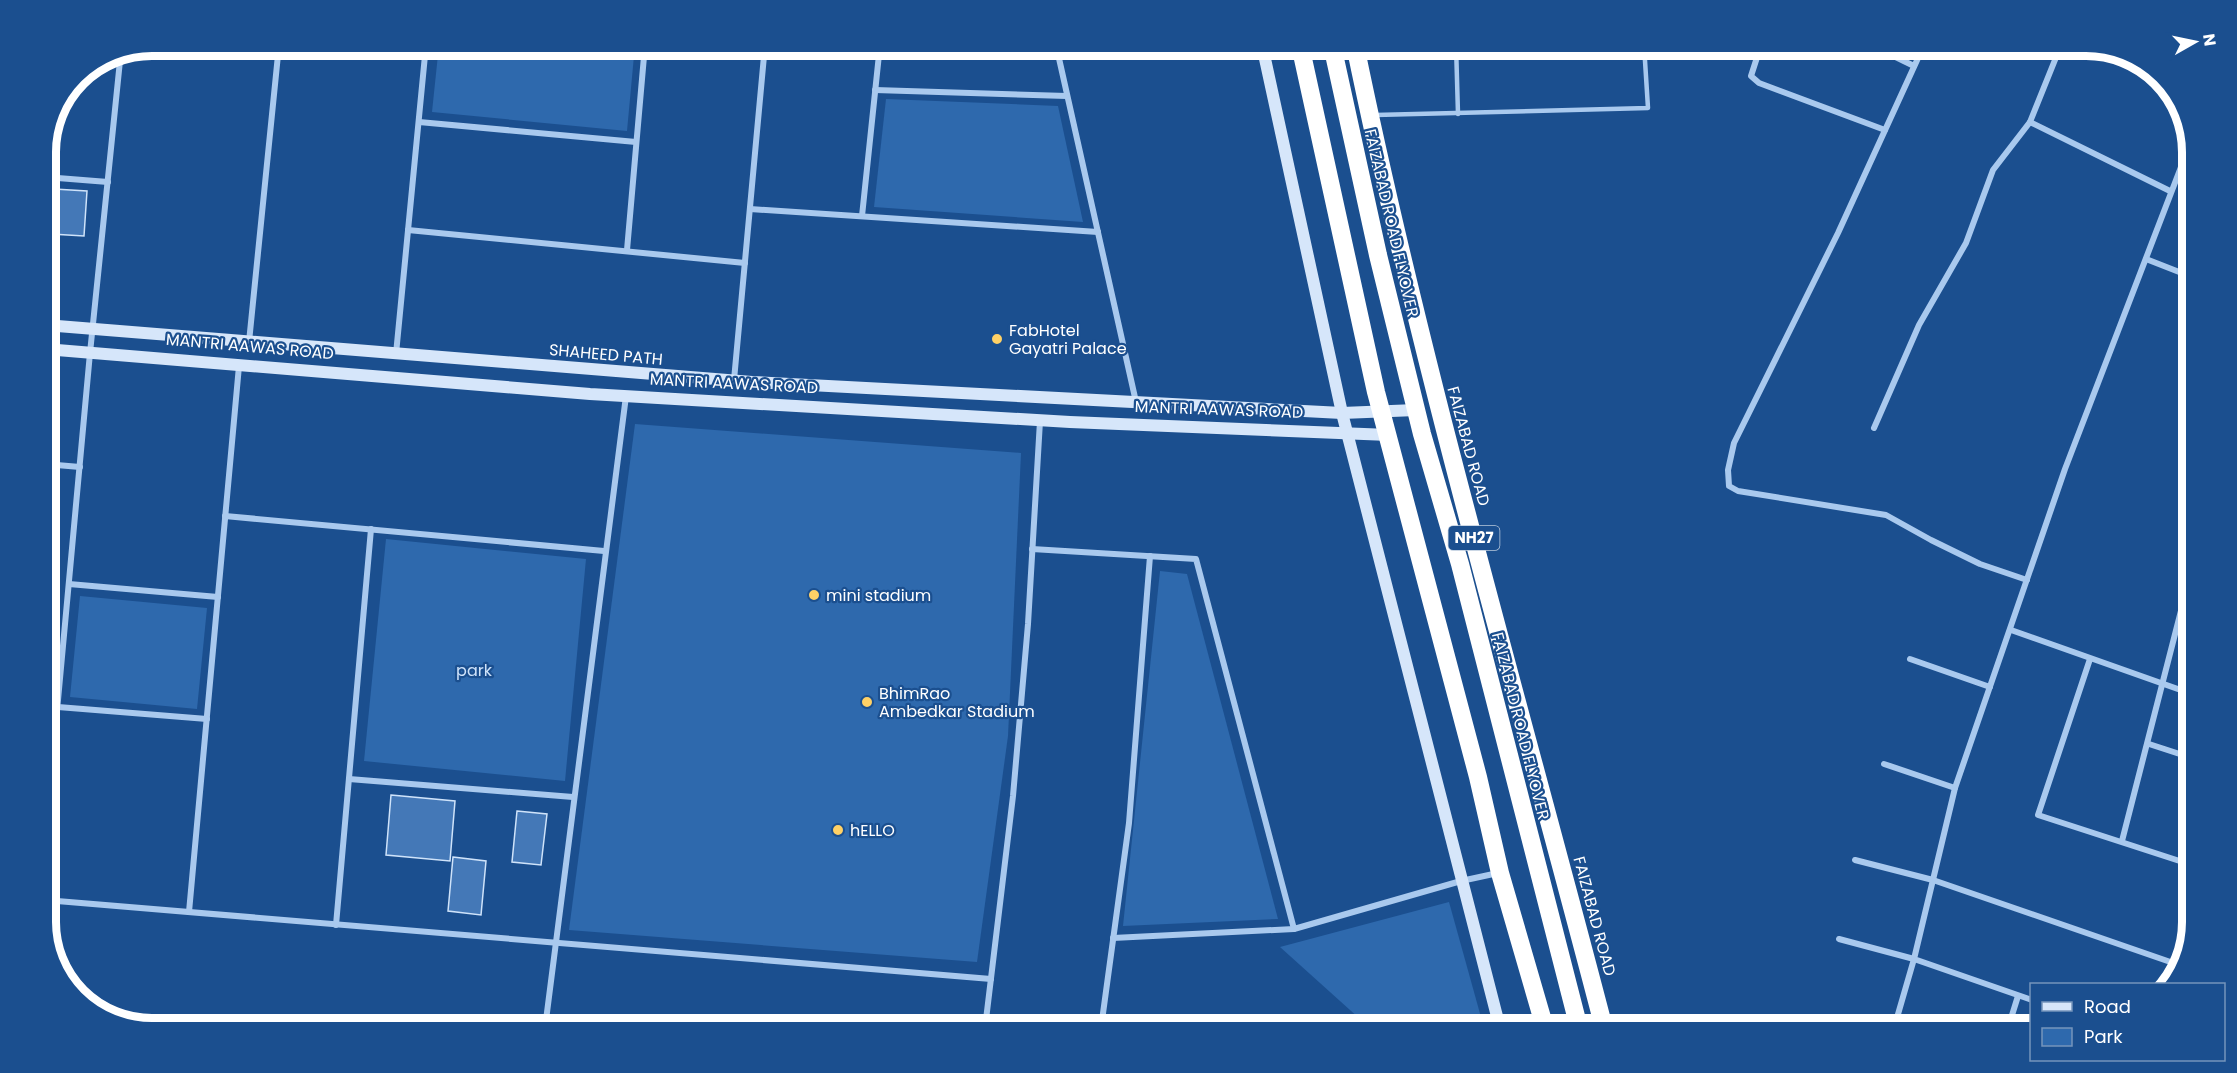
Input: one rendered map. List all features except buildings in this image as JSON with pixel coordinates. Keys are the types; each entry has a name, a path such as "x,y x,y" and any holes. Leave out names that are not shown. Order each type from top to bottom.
{"highway":[{"path":"1302,56 1382,410 1475,765 1500,873 1542,1018"},
{"name":"FAIZABAD ROAD FLYOVER","path":"1335,56 1416,410"},
{"name":"FAIZABAD ROAD","path":"1357,56 1388,204 1438,408 1601,1018"},
{"path":"1416,410 1422,434"},
{"name":"FAIZABAD ROAD FLYOVER","path":"1422,434 1460,564 1576,1018"},
{"name":"MANTRI AAWAS ROAD","path":"1389,435 1422,434"}],"street":[{"path":"249,342 278,56"},
{"path":"396,354 425,56"},
{"path":"627,250 644,56"},
{"path":"734,380 764,56"},
{"path":"862,216 879,56"},
{"path":"1058,56 1136,404"},
{"path":"1264,56 1347,434 1497,1018"},
{"path":"1757,56 1751,76 1759,83 1885,130"},
{"path":"1894,56 1914,66"},
{"path":"1919,56 1838,233 1734,443 1728,470 1729,486 1738,490 1886,515 1930,540 1980,564 2027,580"},
{"path":"1874,428 1918,325 1966,243 1993,170 2030,122 2057,56"},
{"path":"56,727 90,353 121,61"},
{"path":"875,90 1067,96"},
{"path":"418,122 636,142"},
{"path":"2030,122 2170,191"},
{"path":"1897,1018 1914,959 1955,788 2065,469 2181,166"},
{"path":"56,178 108,182"},
{"path":"750,208 1098,232"},
{"path":"408,230 745,263"},
{"path":"2145,259 2181,273"},
{"name":"SHAHEED PATH","path":"56,326 734,380 921,392 1342,413 1416,410"},
{"name":"MANTRI AAWAS ROAD","path":"56,350 626,396 1040,420 1389,435"},
{"path":"189,912 239,365"},
{"path":"920,413 921,392"},
{"path":"546,1018 604,551 626,396"},
{"path":"986,1018 1013,796 1040,420"},
{"path":"56,465 80,467"},
{"path":"225,516 604,551"},
{"path":"336,925 371,529"},
{"path":"1032,549 1196,559 1294,929"},
{"path":"1102,1018 1129,823 1150,556"},
{"path":"69,584 218,597"},
{"path":"2122,841 2149,744 2182,609"},
{"path":"2011,630 2182,690"},
{"path":"1910,658 1990,687"},
{"path":"2090,659 2038,815 2182,862"},
{"path":"58,707 207,719"},
{"path":"2149,744 2182,755"},
{"path":"1884,764 1955,788"},
{"path":"349,779 573,797"},
{"path":"1855,860 1933,880 2172,962"},
{"path":"1113,938 1294,929 1461,881 1500,873"},
{"path":"56,901 991,979"},
{"path":"1839,939 1914,959 2030,1000"},
{"path":"2011,1018 2018,996"}],"lane":[{"path":"1455,56 1458,114"},
{"path":"1370,115 1648,108 1645,56"}],"green space":[{"path":"438,56 634,56 627,131 432,112"},
{"path":"886,99 1058,106 1083,222 874,207"},
{"name":"mini stadium","path":"635,424 1021,453 1008,736 977,962 569,930"},
{"name":"park","path":"386,539 586,559 565,781 364,761"},
{"path":"1160,571 1187,574 1278,919 1123,926"},
{"path":"80,596 207,608 197,709 70,697"},
{"path":"1449,902 1481,1018 1359,1018 1280,947"}],"place":[{"name":"FabHotel Gayatri Palace","path":"997,339"},
{"name":"mini stadium","path":"814,595"},
{"name":"BhimRao Ambedkar Stadium","path":"867,702"},
{"name":"hELLO","path":"838,830"}]}
